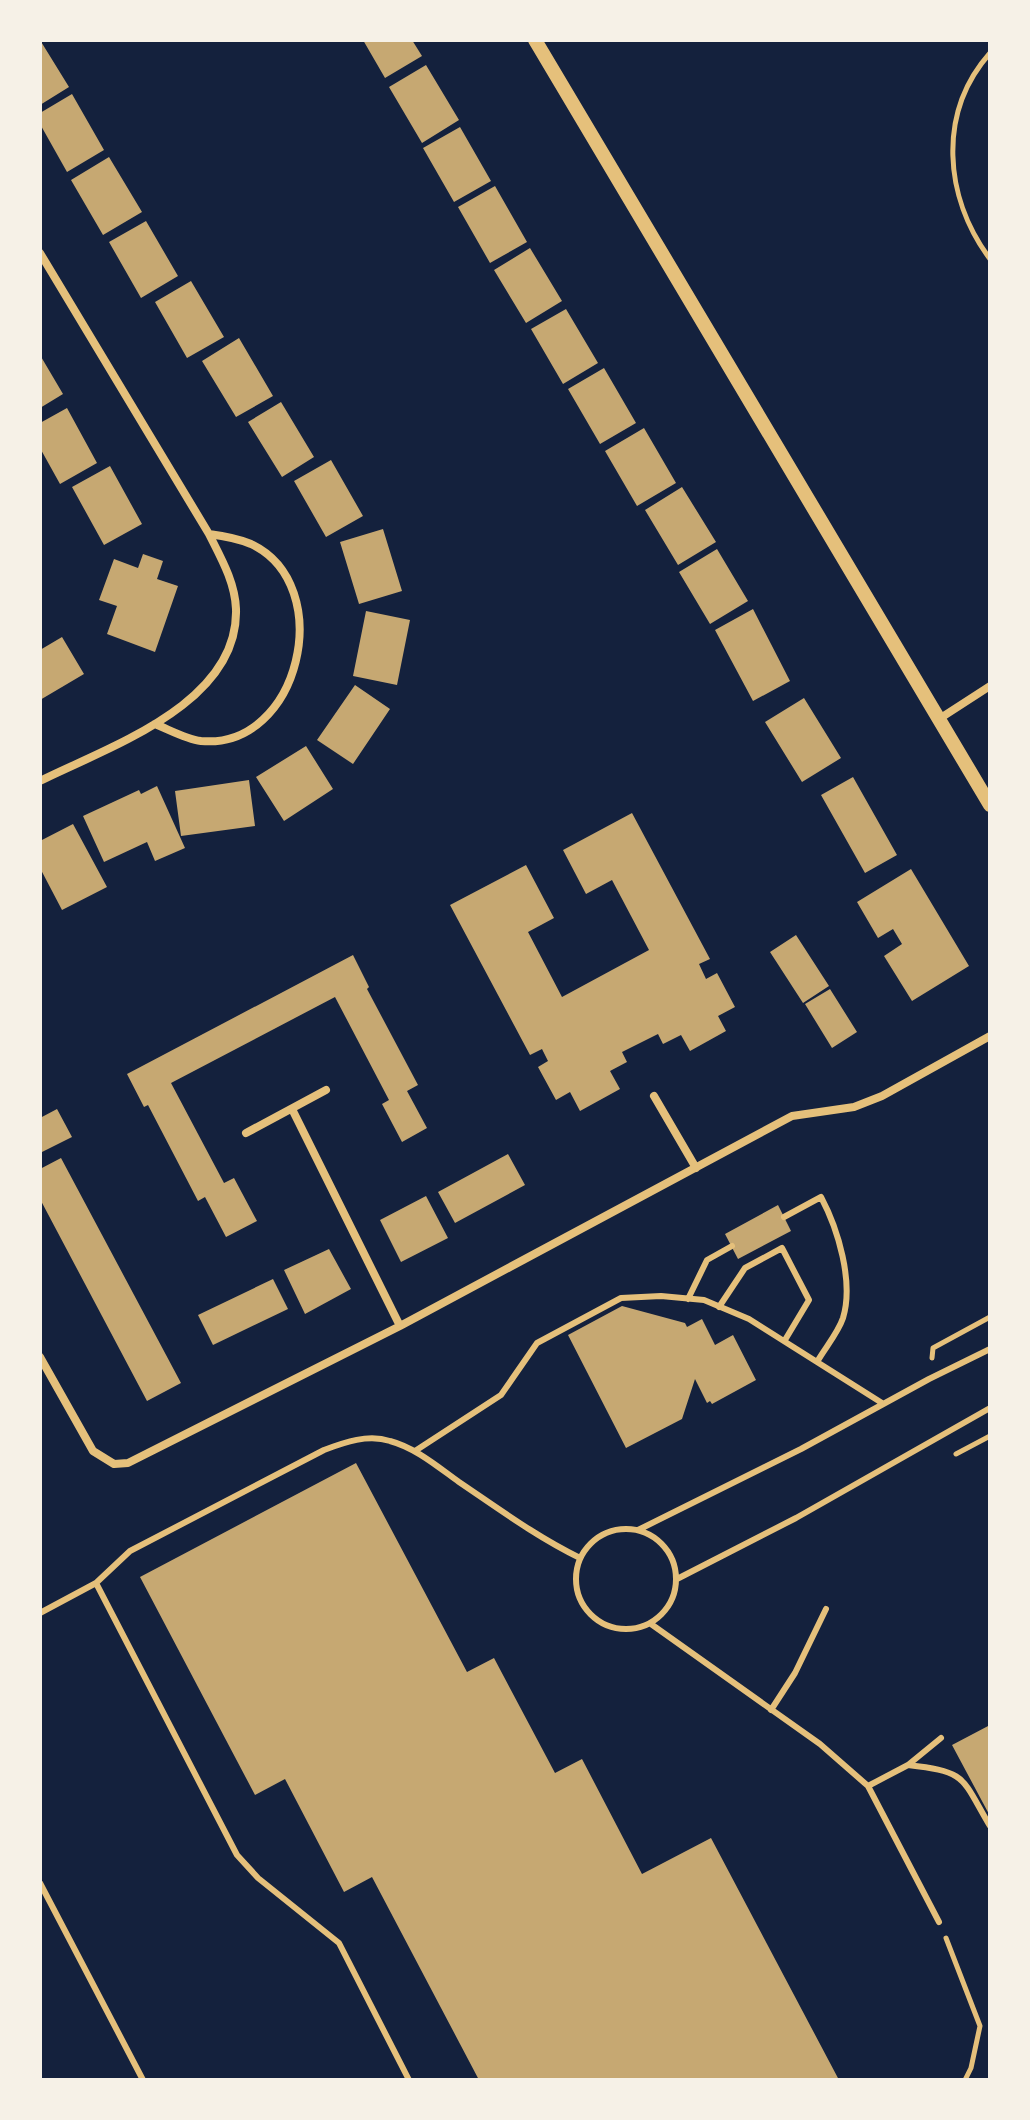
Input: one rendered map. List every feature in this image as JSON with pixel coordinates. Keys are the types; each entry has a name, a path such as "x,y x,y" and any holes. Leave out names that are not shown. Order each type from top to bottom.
{"street":[{"path":"535,40 990,805"},
{"path":"40,253 209,534 233,590 235,626 229,647 214,674 193,697 155,724 40,781"},
{"path":"155,724 199,741 233,737 254,726 268,713 281,697 295,664 299,607 287,577 277,563 254,545 209,534"},
{"path":"939,719 990,686"},
{"path":"40,1357 93,1451 114,1464 128,1463 400,1326 792,1116 854,1107 882,1096 990,1036"},
{"path":"246,1133 326,1090"},
{"path":"654,1096 696,1168"},
{"path":"292,1109 400,1326"}],"lane":[{"path":"784,1217 821,1197 839,1241 846,1282 843,1318 817,1362"},
{"path":"688,1299 707,1260 732,1246"},
{"path":"719,1307 745,1268 782,1248 809,1300 785,1340"},
{"path":"415,1451 501,1395 537,1343 621,1298 661,1296 704,1300 749,1319 882,1403"},
{"path":"638,1530 801,1449 882,1403 990,1349"},
{"path":"677,1579 796,1518 990,1408"},
{"path":"40,1613 96,1583 130,1551 324,1450 370,1438 389,1440 415,1451 544,1540 580,1558"},
{"path":"621,1529 638,1530 654,1536 674,1562 677,1579 670,1605 651,1624 636,1629 620,1630 605,1626 591,1616 582,1604 576,1574 580,1558 590,1544 604,1534 621,1529"},
{"path":"96,1583 237,1855 258,1878 339,1943 409,2080"},
{"path":"771,1710 795,1673 826,1609"},
{"path":"651,1624 820,1744 868,1786 939,1922"},
{"path":"868,1786 908,1765 941,1738"},
{"path":"908,1765 943,1769 961,1777 990,1826"},
{"path":"40,1883 143,2080"}],"path":[{"path":"990,53 961,97 955,116 952,154 954,175 970,230 990,259"},
{"path":"939,1922 980,2026 971,2068 965,2080"}],"building":[{"path":"40,40 69,87 40,105"},
{"path":"363,40 412,40 422,56 385,78"},
{"path":"426,65 459,120 422,143 389,87"},
{"path":"72,94 104,150 67,172 40,124 40,113"},
{"path":"460,127 491,181 454,202 423,148"},
{"path":"109,157 142,212 103,235 71,180"},
{"path":"495,186 527,242 490,263 458,207"},
{"path":"146,221 178,276 141,298 109,242"},
{"path":"530,248 562,301 526,323 494,270"},
{"path":"191,281 224,337 187,358 155,302"},
{"path":"566,309 598,363 563,384 531,329"},
{"path":"239,338 273,396 236,417 202,361"},
{"path":"40,355 63,394 40,408"},
{"path":"604,368 636,423 600,444 568,389"},
{"path":"281,402 314,457 282,477 248,422"},
{"path":"67,408 97,463 60,484 40,448 40,423"},
{"path":"644,428 676,483 637,506 605,451"},
{"path":"331,460 363,516 326,537 294,481"},
{"path":"110,466 142,524 104,545 72,487"},
{"path":"682,487 716,542 678,565 645,510"},
{"path":"383,529 402,591 359,604 340,542"},
{"path":"717,549 748,601 710,624 679,572"},
{"path":"143,554 163,561 157,579 178,586 155,652 107,634 117,606 99,600 114,559 138,568"},
{"path":"753,609 790,681 753,701 715,630"},
{"path":"366,611 410,620 397,685 353,676"},
{"path":"62,637 84,674 40,700 40,650"},
{"path":"355,685 390,709 353,764 317,740"},
{"path":"804,698 841,758 802,782 765,722"},
{"path":"306,746 333,789 284,821 256,777"},
{"path":"853,777 897,855 865,873 821,795"},
{"path":"249,780 255,826 181,836 175,791"},
{"path":"157,786 185,848 155,861 147,842 104,862 83,816 139,790 141,794"},
{"path":"632,813 710,959 699,964 706,979 717,973 735,1007 718,1016 726,1031 690,1051 681,1035 663,1044 658,1034 622,1052 627,1062 610,1071 620,1089 580,1111 570,1092 556,1100 538,1067 548,1061 542,1049 530,1055 450,905 526,865 554,918 528,932 562,997 649,950 612,880 586,894 563,850"},
{"path":"73,824 107,887 62,910 40,868 40,841"},
{"path":"911,869 969,966 912,1001 884,956 902,944 893,929 878,938 857,902"},
{"path":"796,935 829,986 803,1003 770,952"},
{"path":"353,955 369,987 367,989 418,1085 407,1091 427,1128 402,1142 382,1104 389,1100 335,997 171,1083 224,1183 234,1178 257,1221 226,1237 205,1197 198,1201 148,1105 144,1107 127,1074"},
{"path":"830,989 857,1032 832,1048 805,1004"},
{"path":"57,1109 72,1137 40,1153 40,1118"},
{"path":"508,1154 525,1185 455,1223 438,1192"},
{"path":"61,1158 181,1383 147,1401 40,1199 40,1169"},
{"path":"426,1196 448,1238 401,1262 380,1220"},
{"path":"778,1205 791,1231 738,1259 725,1234"},
{"path":"329,1249 351,1289 305,1314 284,1270"},
{"path":"273,1279 288,1309 213,1345 198,1315"},
{"path":"622,1306 685,1323 687,1327 702,1319 715,1345 733,1335 756,1380 712,1404 710,1401 707,1403 695,1379 682,1419 626,1448 568,1335"},
{"path":"356,1463 467,1672 494,1658 555,1773 582,1759 642,1874 711,1838 839,2080 479,2080 372,1877 344,1892 285,1779 255,1795 140,1577"},
{"path":"990,1725 990,1816 952,1745"}]}
